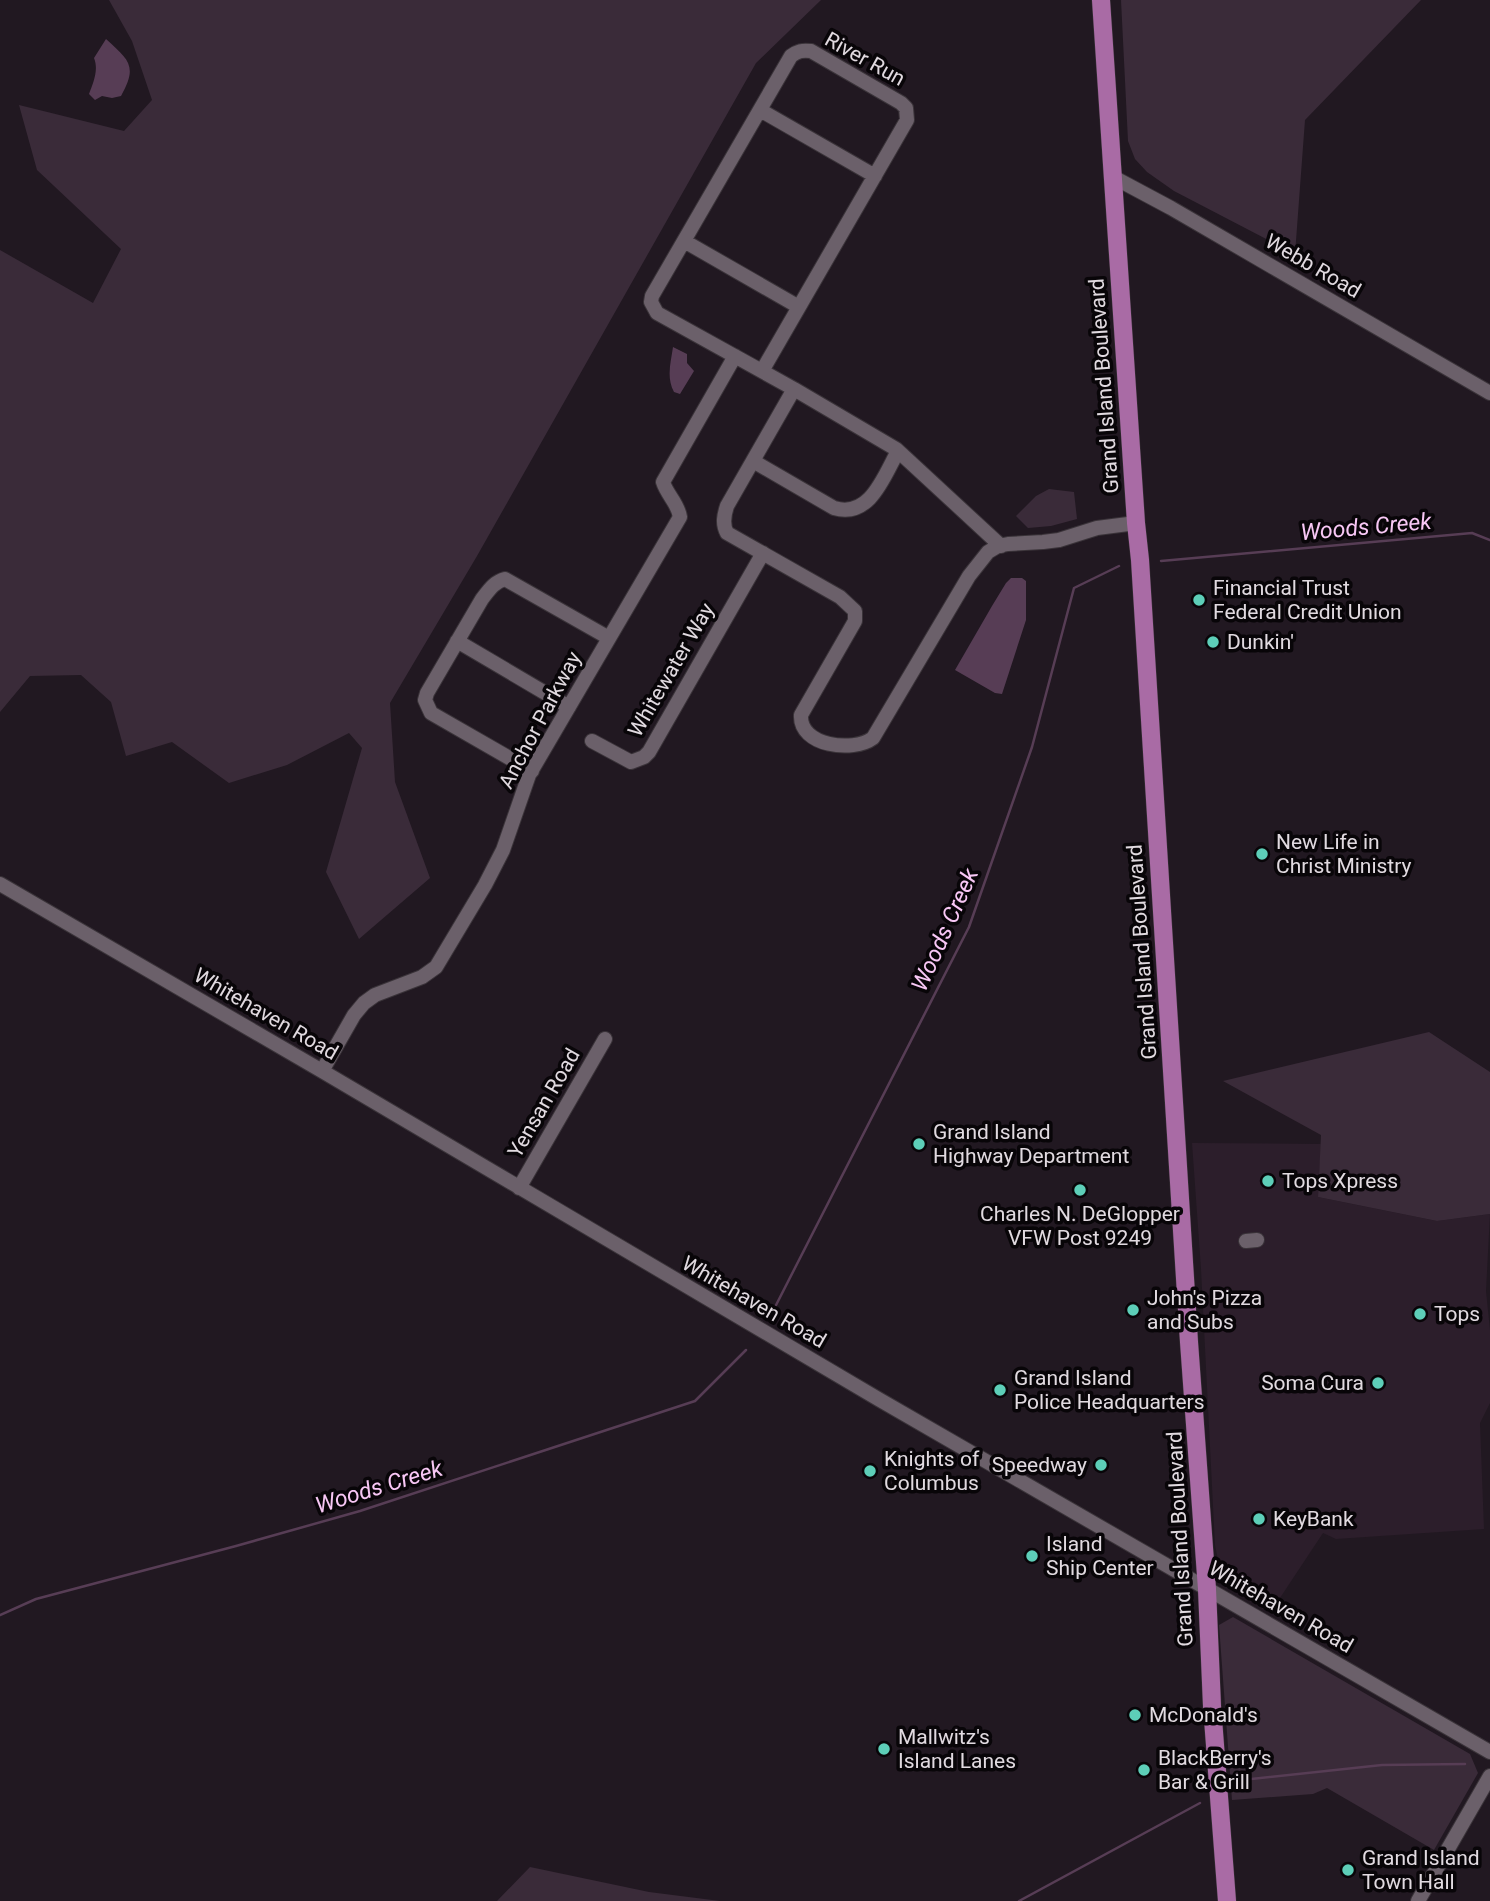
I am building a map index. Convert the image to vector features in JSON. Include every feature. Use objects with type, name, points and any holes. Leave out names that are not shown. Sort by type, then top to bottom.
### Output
[{"type":"main road","name":"Grand Island Boulevard","points":[[1101,0],[1227,1901]]},
{"type":"street","name":"River Run","points":[[762,371],[907,120],[906,108],[901,103],[811,51],[804,50],[791,56],[651,302],[657,313],[794,389],[898,451],[1001,546]]},
{"type":"street","points":[[760,110],[874,176]]},
{"type":"street","name":"Webb Road","points":[[1113,177],[1490,393]]},
{"type":"street","points":[[684,241],[799,307]]},
{"type":"street","name":"Anchor Parkway","points":[[322,1071],[354,1015],[364,1003],[375,995],[422,977],[436,967],[485,885],[503,850],[532,771],[680,517],[679,510],[665,490],[663,482],[735,356]]},
{"type":"street","points":[[794,389],[727,506],[724,525],[727,533],[847,601],[855,611],[855,621],[801,715],[803,728],[822,741],[843,746],[856,745],[873,737],[969,576],[988,552],[1007,544],[1059,540],[1097,528],[1136,523]]},
{"type":"street","points":[[753,461],[834,508],[848,510],[856,509],[870,500],[898,451]]},
{"type":"street","name":"Whitewater Way","points":[[592,741],[631,762],[649,752],[763,553]]},
{"type":"street","points":[[532,771],[431,713],[425,700],[427,693],[457,641],[491,586],[505,579],[609,638]]},
{"type":"street","points":[[457,641],[569,707]]},
{"type":"street","name":"Whitehaven Road","points":[[0,884],[880,1400],[1490,1752]]},
{"type":"street","name":"Yensan Road","points":[[519,1188],[605,1039]]},
{"type":"street","points":[[1418,1901],[1490,1776]]},
{"type":"shaded area","points":[[109,0],[821,0],[756,63],[477,556],[390,703],[395,782],[430,878],[359,939],[326,872],[362,748],[349,733],[287,765],[229,783],[172,742],[126,756],[111,702],[81,675],[30,676],[0,712],[0,250],[93,303],[121,249],[37,170],[19,105],[124,131],[152,100],[132,41]]},
{"type":"shaded area","points":[[1121,0],[1421,0],[1305,120],[1295,254],[1174,191],[1147,172],[1135,159],[1128,141]]},
{"type":"shaded area","points":[[106,39],[125,58],[130,70],[129,77],[121,96],[102,96],[95,100],[89,94],[96,72],[94,58]]},
{"type":"shaded area","points":[[673,347],[687,354],[687,363],[694,371],[680,394],[674,392],[670,381]]},
{"type":"shaded area","points":[[1049,489],[1074,492],[1077,519],[1051,526],[1028,528],[1016,516],[1036,496]]},
{"type":"shaded area","points":[[1011,578],[1022,578],[1026,581],[1026,620],[1002,694],[995,693],[955,670]]},
{"type":"shaded area","points":[[1429,1032],[1490,1072],[1490,1214],[1437,1221],[1318,1197],[1321,1135],[1223,1081]]},
{"type":"shaded area","points":[[1192,1143],[1321,1144],[1318,1197],[1437,1221],[1490,1214],[1486,1291],[1490,1330],[1490,1403],[1480,1423],[1484,1529],[1336,1539],[1323,1533],[1270,1613],[1223,1585],[1215,1545]]},
{"type":"shaded area","points":[[1233,1617],[1470,1754],[1478,1773],[1434,1850],[1327,1788],[1313,1794],[1232,1800],[1219,1625]]},
{"type":"shaded area","points":[[530,1867],[649,1892],[720,1901],[497,1901]]},
{"type":"waterway","name":"Woods Creek","points":[[1161,561],[1472,533],[1490,540]]},
{"type":"waterway","name":"Woods Creek","points":[[773,1311],[969,927],[1032,747],[1074,588],[1119,566]]},
{"type":"waterway","name":"Woods Creek","points":[[0,1615],[36,1599],[360,1511],[695,1401],[746,1350]]},
{"type":"waterway","points":[[1242,1780],[1382,1765],[1465,1764]]},
{"type":"waterway","points":[[1019,1901],[1200,1803]]},
{"type":"place","name":"Financial Trust Federal Credit Union","points":[[1199,600]]},
{"type":"place","name":"Dunkin'","points":[[1213,642]]},
{"type":"place","name":"New Life in Christ Ministry","points":[[1262,854]]},
{"type":"place","name":"Grand Island Highway Department","points":[[919,1144]]},
{"type":"place","name":"Tops Xpress","points":[[1268,1181]]},
{"type":"place","name":"Charles N. DeGlopper VFW Post 9249","points":[[1080,1190]]},
{"type":"place","name":"John's Pizza and Subs","points":[[1133,1310]]},
{"type":"place","name":"Tops","points":[[1420,1314]]},
{"type":"place","name":"Soma Cura","points":[[1378,1383]]},
{"type":"place","name":"Grand Island Police Headquarters","points":[[1000,1390]]},
{"type":"place","name":"Speedway","points":[[1101,1465]]},
{"type":"place","name":"Knights of Columbus","points":[[870,1471]]},
{"type":"place","name":"KeyBank","points":[[1259,1519]]},
{"type":"place","name":"Island Ship Center","points":[[1032,1556]]},
{"type":"place","name":"McDonald's","points":[[1135,1715]]},
{"type":"place","name":"Mallwitz's Island Lanes","points":[[884,1749]]},
{"type":"place","name":"BlackBerry's Bar & Grill","points":[[1144,1770]]},
{"type":"place","name":"Grand Island Town Hall","points":[[1348,1870]]}]
